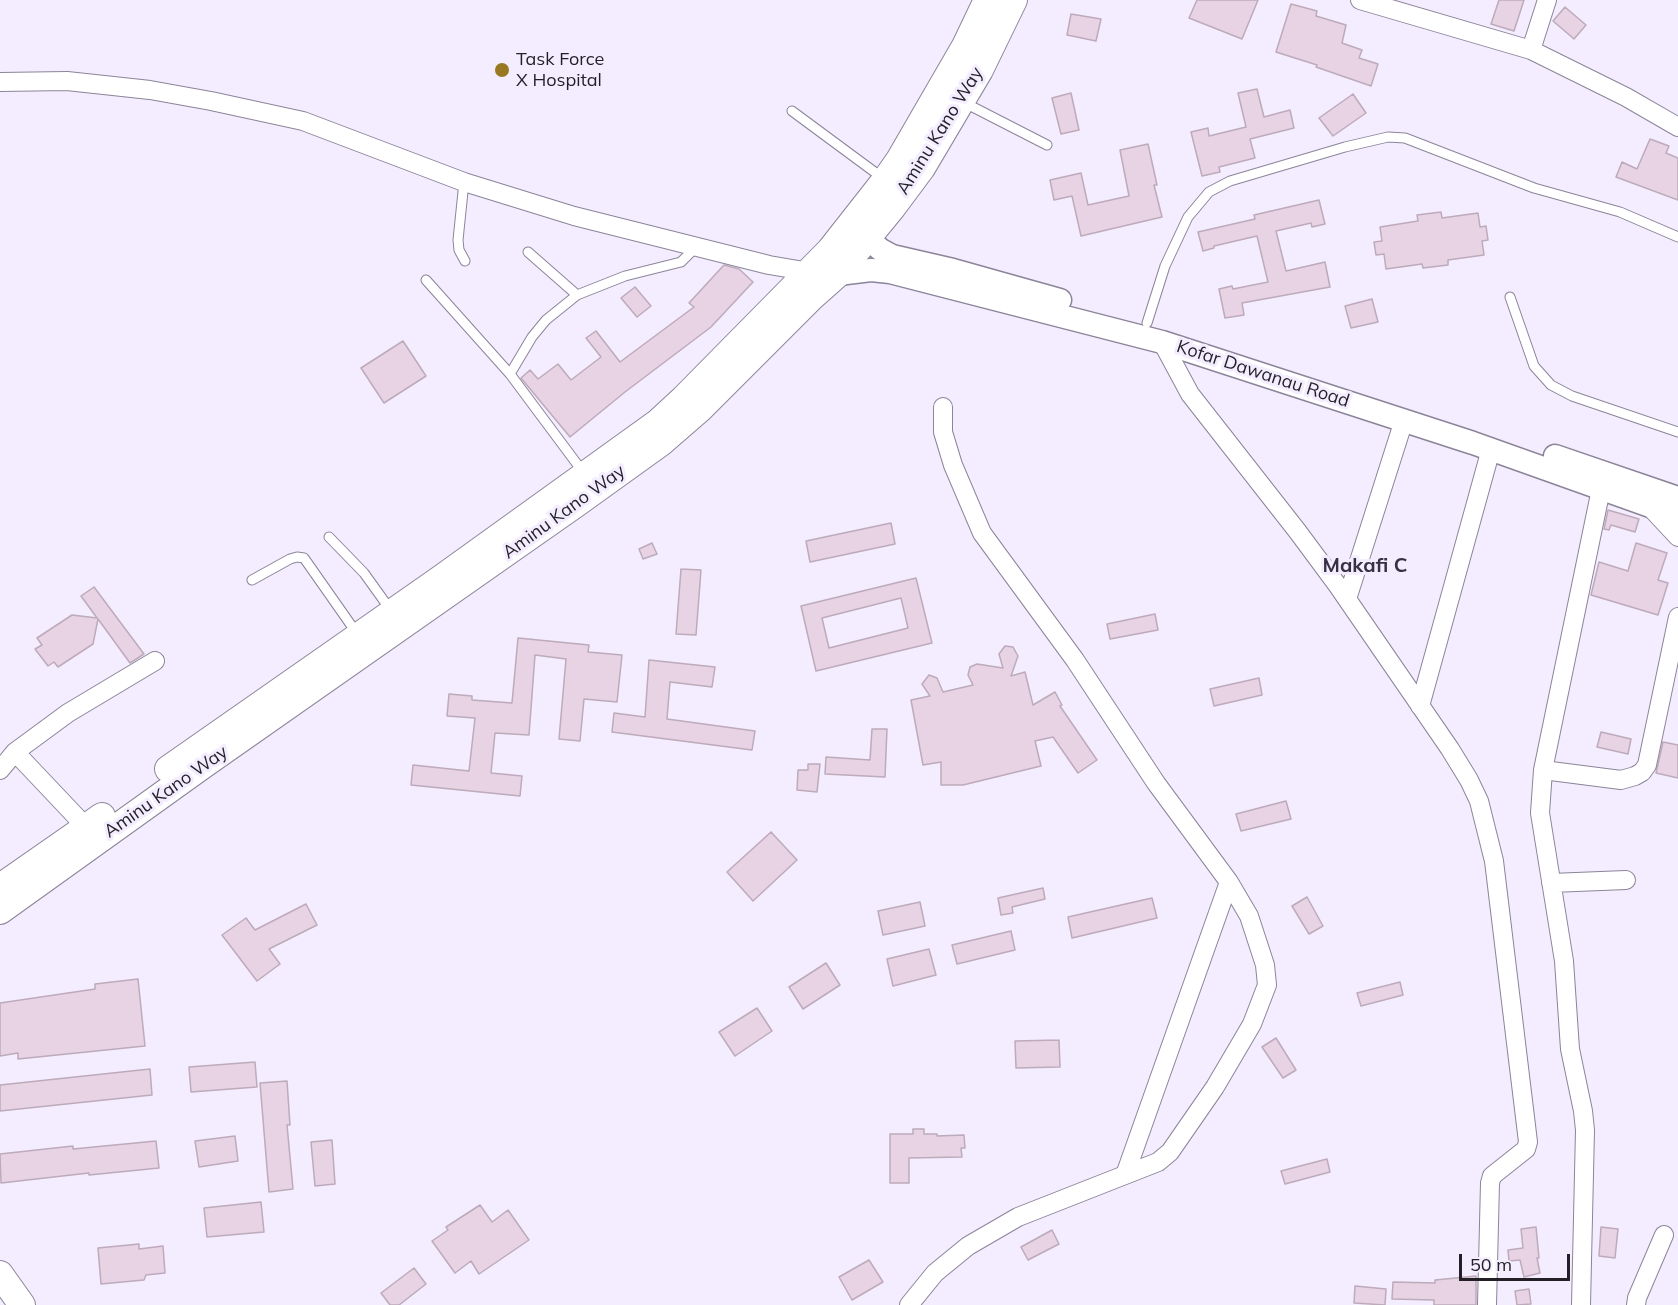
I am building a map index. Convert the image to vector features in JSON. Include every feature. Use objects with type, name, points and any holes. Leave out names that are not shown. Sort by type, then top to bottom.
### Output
[{"type":"main road","name":"Aminu Kano Way","points":[[0,911],[205,764],[445,586],[585,474],[658,422],[810,272],[885,180],[965,46],[987,0]]},
{"type":"main road","name":"Aminu Kano Way","points":[[3,879],[86,827],[392,612],[445,586],[660,443],[725,385],[838,274],[867,238],[922,168],[980,70],[1014,0]]},
{"type":"main road","points":[[0,1274],[22,1305]]},
{"type":"street","points":[[1359,0],[1531,50],[1626,97],[1678,127]]},
{"type":"street","points":[[1531,50],[1547,0]]},
{"type":"street","points":[[0,82],[68,81],[150,90],[303,121],[464,182],[574,216],[696,248],[810,272]]},
{"type":"street","name":"Kofar Dawanau Road","points":[[867,238],[892,256],[953,270],[1184,333],[1678,498]]},
{"type":"street","name":"Kofar Dawanau Road","points":[[838,274],[871,270],[890,272],[1162,342],[1491,449],[1678,516]]},
{"type":"street","points":[[1162,342],[1190,394],[1299,532],[1347,599],[1469,780],[1479,801],[1494,861],[1528,1142],[1526,1149],[1492,1176],[1490,1183],[1487,1305]]},
{"type":"street","points":[[909,1305],[935,1273],[968,1246],[1018,1217],[1158,1162],[1170,1152],[1215,1087],[1247,1033],[1267,985],[1265,964],[1249,916],[1229,882],[1156,783],[1075,660],[982,534],[953,465],[943,432],[943,407]]},
{"type":"street","points":[[1347,599],[1404,420]]},
{"type":"street","points":[[1420,706],[1491,449]]},
{"type":"street","points":[[1581,1305],[1585,1130],[1570,1049],[1564,961],[1540,813],[1543,770],[1601,489]]},
{"type":"street","points":[[1648,506],[1678,537]]},
{"type":"street","points":[[1543,770],[1621,780],[1642,772],[1647,765],[1678,617]]},
{"type":"street","points":[[0,770],[15,752],[68,713],[155,661]]},
{"type":"street","points":[[15,752],[86,827]]},
{"type":"street","points":[[1551,884],[1626,880]]},
{"type":"street","points":[[1125,1175],[1229,882]]},
{"type":"street","points":[[1636,1305],[1664,1235]]},
{"type":"lane","points":[[961,101],[1047,145]]},
{"type":"lane","points":[[792,111],[885,180]]},
{"type":"lane","points":[[1147,323],[1165,266],[1188,217],[1209,192],[1230,181],[1345,147],[1388,137],[1405,138],[1534,188],[1620,212],[1678,237]]},
{"type":"lane","points":[[464,182],[458,240],[459,250],[465,261]]},
{"type":"lane","points":[[510,375],[532,337],[546,320],[577,295],[625,276],[681,262],[696,248]]},
{"type":"lane","points":[[528,252],[577,295]]},
{"type":"lane","points":[[426,280],[510,375],[585,474]]},
{"type":"lane","points":[[1510,297],[1534,366],[1551,385],[1572,396],[1678,432]]},
{"type":"lane","points":[[329,537],[364,573],[392,612]]},
{"type":"lane","points":[[252,580],[290,559],[304,558],[358,635]]},
{"type":"building","points":[[1197,0],[1258,0],[1242,39],[1189,18]]},
{"type":"building","points":[[1499,0],[1524,0],[1514,31],[1491,24]]},
{"type":"building","points":[[1291,4],[1317,11],[1316,16],[1346,25],[1342,43],[1362,50],[1359,58],[1378,64],[1371,86],[1276,52]]},
{"type":"building","points":[[1565,7],[1586,25],[1574,39],[1553,21]]},
{"type":"building","points":[[1071,14],[1101,19],[1096,41],[1067,35]]},
{"type":"building","points":[[1257,89],[1264,117],[1290,110],[1294,128],[1250,139],[1255,158],[1219,167],[1220,172],[1202,176],[1191,132],[1208,128],[1209,136],[1246,127],[1238,93]]},
{"type":"building","points":[[1071,93],[1079,130],[1061,134],[1052,98]]},
{"type":"building","points":[[1353,94],[1366,113],[1333,136],[1319,118]]},
{"type":"building","points":[[1650,139],[1669,146],[1666,153],[1678,158],[1678,200],[1616,177],[1622,162],[1637,169]]},
{"type":"building","points":[[1148,144],[1157,185],[1154,185],[1162,217],[1081,236],[1072,196],[1054,200],[1050,180],[1081,173],[1088,205],[1129,196],[1120,150]]},
{"type":"building","points":[[1319,200],[1325,224],[1312,227],[1311,223],[1276,231],[1286,271],[1325,262],[1330,287],[1242,303],[1244,315],[1225,318],[1219,289],[1232,286],[1233,289],[1268,282],[1257,236],[1214,246],[1214,248],[1203,251],[1198,232],[1255,219],[1254,215]]},
{"type":"building","points":[[1441,212],[1442,218],[1478,213],[1480,227],[1486,226],[1488,240],[1482,241],[1484,255],[1448,260],[1448,265],[1423,268],[1422,264],[1386,269],[1384,254],[1376,255],[1374,242],[1382,241],[1380,227],[1418,221],[1417,215]]},
{"type":"building","points":[[724,265],[739,269],[753,282],[711,327],[570,437],[521,378],[530,370],[538,379],[558,364],[571,380],[601,357],[586,338],[596,331],[620,362],[694,307],[689,303]]},
{"type":"building","points":[[635,287],[651,306],[637,317],[621,298]]},
{"type":"building","points":[[1372,299],[1378,322],[1351,328],[1345,306]]},
{"type":"building","points":[[403,341],[426,376],[384,403],[361,368]]},
{"type":"building","points":[[1608,510],[1639,519],[1635,532],[1611,525],[1609,530],[1604,529]]},
{"type":"building","points":[[891,523],[895,544],[810,562],[806,541]]},
{"type":"building","points":[[652,543],[657,554],[643,559],[639,549]]},
{"type":"building","points":[[1636,543],[1667,553],[1658,580],[1668,583],[1658,615],[1591,595],[1599,562],[1628,571]]},
{"type":"building","points":[[681,569],[701,570],[696,635],[676,634]]},
{"type":"building","points":[[916,578],[932,643],[816,671],[801,606]],"holes":[[[901,598],[908,628],[829,648],[822,618]]]},
{"type":"building","points":[[94,587],[144,654],[130,663],[98,619],[93,644],[58,667],[54,662],[48,666],[35,649],[42,645],[37,638],[72,615],[97,618],[81,596]]},
{"type":"building","points":[[1155,614],[1158,630],[1110,639],[1107,624]]},
{"type":"building","points":[[518,638],[589,645],[588,652],[622,655],[617,702],[584,699],[580,741],[559,739],[566,659],[535,655],[529,735],[495,733],[491,773],[522,776],[520,796],[411,785],[413,765],[469,771],[475,718],[447,716],[449,694],[472,696],[472,700],[512,703]]},
{"type":"building","points":[[1005,646],[1013,647],[1018,656],[1011,676],[1025,672],[1033,705],[1055,692],[1062,705],[1060,706],[1097,760],[1078,773],[1053,737],[1035,741],[1041,766],[963,785],[941,785],[941,762],[923,765],[911,700],[930,696],[922,684],[929,675],[937,678],[943,692],[973,685],[968,675],[970,667],[977,664],[1003,668],[999,654]]},
{"type":"building","points":[[649,660],[715,667],[712,687],[670,682],[667,719],[755,731],[752,750],[612,732],[614,713],[645,717]]},
{"type":"building","points":[[1259,678],[1262,695],[1214,706],[1210,689]]},
{"type":"building","points":[[872,729],[887,729],[885,777],[825,774],[826,757],[870,760]]},
{"type":"building","points":[[1601,732],[1631,739],[1628,754],[1597,747]]},
{"type":"building","points":[[1663,742],[1678,745],[1678,778],[1656,773]]},
{"type":"building","points":[[808,764],[820,764],[817,792],[797,790],[798,770],[808,770]]},
{"type":"building","points":[[1286,801],[1291,819],[1241,831],[1236,814]]},
{"type":"building","points":[[771,832],[797,860],[753,901],[727,872]]},
{"type":"building","points":[[1043,888],[1045,899],[1012,907],[1013,913],[1001,915],[998,898]]},
{"type":"building","points":[[1307,897],[1323,926],[1309,934],[1292,906]]},
{"type":"building","points":[[1152,898],[1157,918],[1072,938],[1068,917]]},
{"type":"building","points":[[920,902],[925,926],[883,935],[878,911]]},
{"type":"building","points":[[306,904],[317,925],[269,949],[280,964],[257,981],[222,935],[246,918],[255,930]]},
{"type":"building","points":[[1011,931],[1015,950],[957,964],[952,945]]},
{"type":"building","points":[[929,949],[936,975],[893,986],[887,959]]},
{"type":"building","points":[[826,963],[840,985],[803,1009],[789,987]]},
{"type":"building","points":[[138,979],[145,1046],[18,1059],[18,1053],[0,1056],[0,1003],[95,989],[95,984]]},
{"type":"building","points":[[1400,982],[1403,995],[1361,1006],[1357,993]]},
{"type":"building","points":[[757,1008],[772,1031],[735,1056],[719,1032]]},
{"type":"building","points":[[1276,1038],[1296,1070],[1283,1078],[1262,1047]]},
{"type":"building","points":[[1059,1040],[1060,1067],[1016,1068],[1015,1041]]},
{"type":"building","points":[[255,1062],[257,1087],[191,1092],[189,1067]]},
{"type":"building","points":[[150,1069],[152,1095],[0,1111],[0,1085]]},
{"type":"building","points":[[287,1081],[290,1125],[287,1125],[293,1189],[269,1192],[260,1083]]},
{"type":"building","points":[[913,1129],[924,1129],[924,1134],[937,1134],[937,1136],[964,1135],[965,1148],[961,1148],[962,1157],[909,1158],[909,1183],[890,1183],[890,1134],[913,1134]]},
{"type":"building","points":[[235,1136],[238,1161],[199,1167],[195,1141]]},
{"type":"building","points":[[332,1140],[335,1184],[315,1186],[311,1142]]},
{"type":"building","points":[[156,1141],[159,1168],[1,1183],[0,1154],[73,1146],[73,1149]]},
{"type":"building","points":[[1327,1159],[1330,1172],[1285,1184],[1281,1171]]},
{"type":"building","points":[[261,1202],[264,1232],[207,1237],[204,1208]]},
{"type":"building","points":[[480,1205],[492,1222],[508,1210],[529,1240],[479,1274],[471,1261],[455,1273],[432,1241],[448,1230],[446,1227]]},
{"type":"building","points":[[1536,1227],[1540,1273],[1524,1277],[1520,1260],[1509,1261],[1508,1250],[1523,1248],[1521,1229]]},
{"type":"building","points":[[1601,1227],[1618,1229],[1615,1258],[1599,1256]]},
{"type":"building","points":[[1052,1230],[1059,1244],[1028,1260],[1021,1247]]},
{"type":"building","points":[[139,1244],[139,1249],[163,1246],[165,1273],[146,1275],[144,1280],[101,1284],[98,1248]]},
{"type":"building","points":[[869,1260],[883,1282],[852,1300],[839,1277]]},
{"type":"building","points":[[414,1268],[426,1284],[399,1305],[390,1305],[381,1293]]},
{"type":"building","points":[[1476,1276],[1476,1305],[1434,1305],[1434,1300],[1392,1299],[1393,1282],[1435,1283],[1435,1280]]},
{"type":"building","points":[[1355,1286],[1386,1289],[1385,1305],[1354,1303]]},
{"type":"building","points":[[1529,1289],[1531,1304],[1517,1305],[1515,1291]]},
{"type":"place","name":"Task Force X Hospital","points":[[502,70]]},
{"type":"district","name":"Makafi C","points":[[1365,566]]}]
